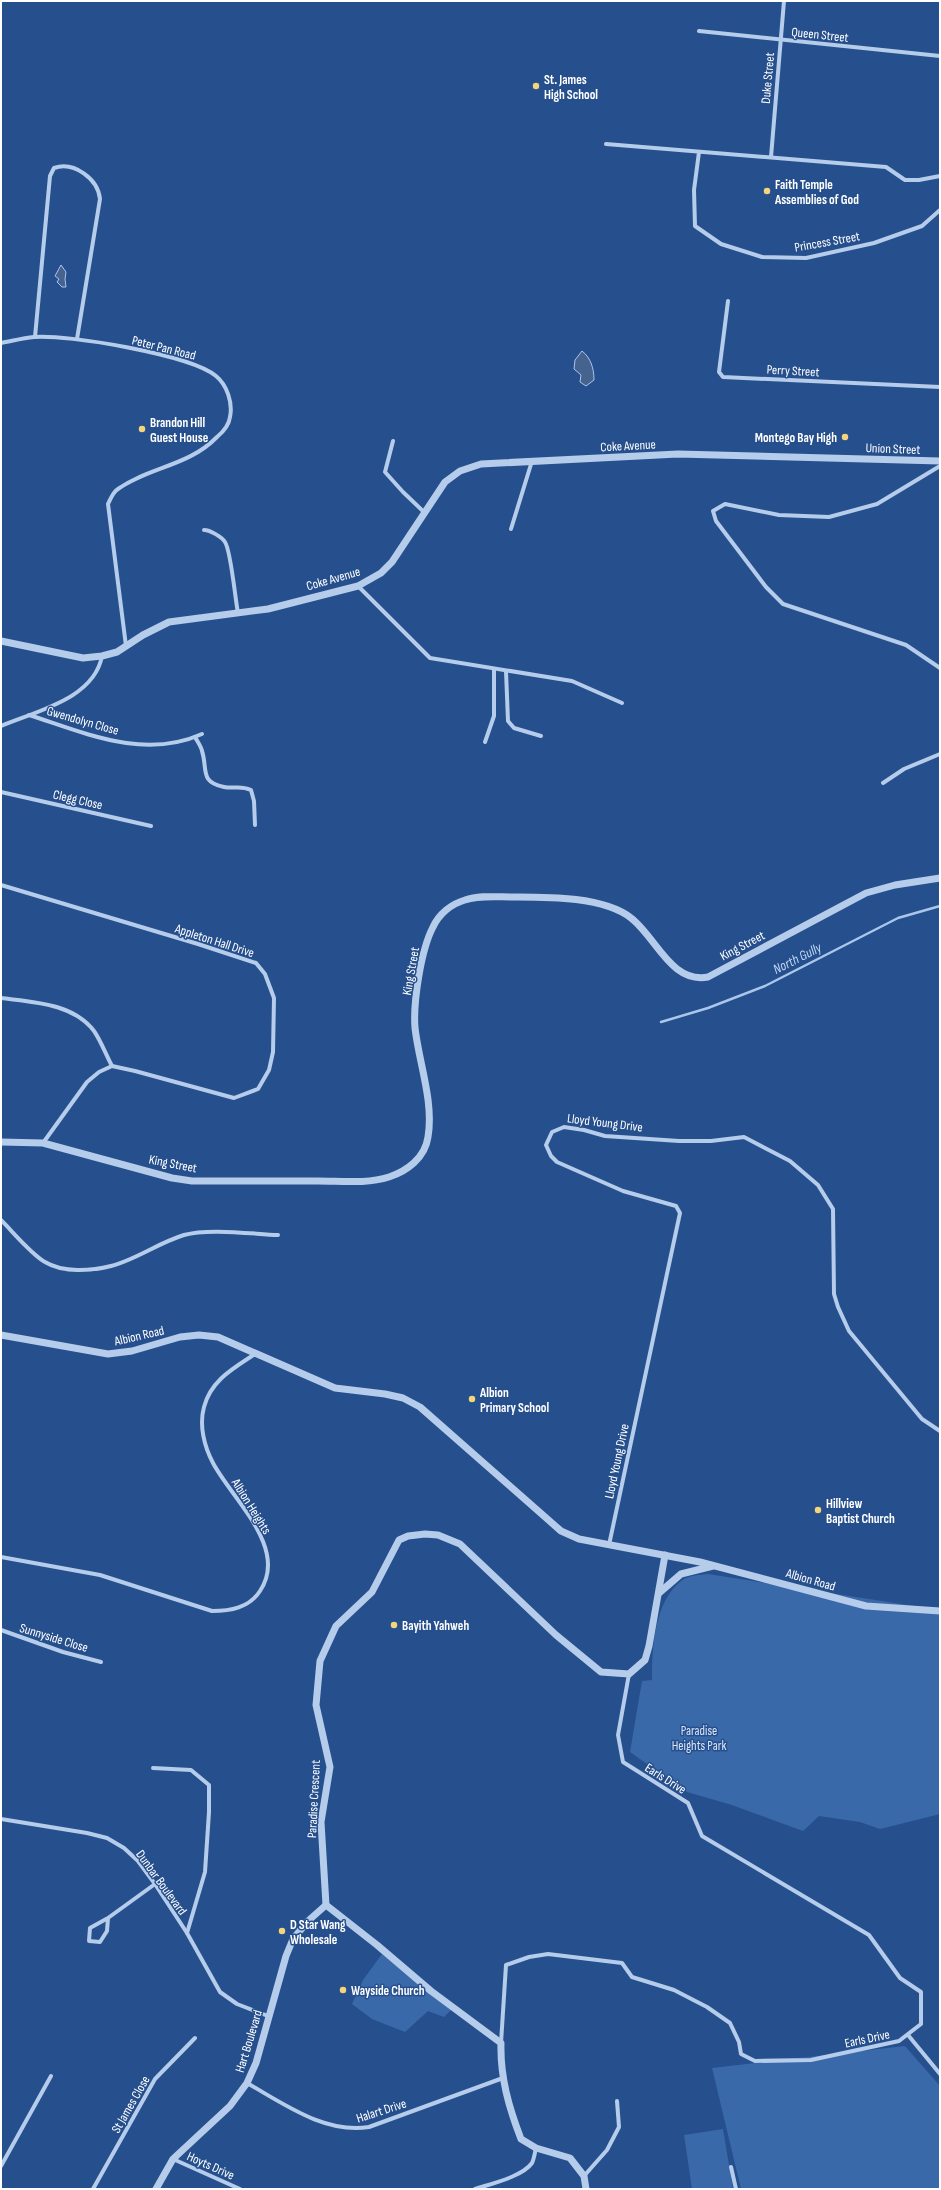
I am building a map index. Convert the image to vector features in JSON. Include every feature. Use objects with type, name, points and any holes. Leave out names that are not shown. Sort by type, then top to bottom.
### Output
[{"type":"street","name":"Duke Street","points":[[771,157],[784,1]]},
{"type":"street","name":"Queen Street","points":[[699,31],[940,56]]},
{"type":"street","points":[[606,144],[886,167],[905,180],[919,180],[940,176]]},
{"type":"street","name":"Princess Street","points":[[699,152],[694,190],[694,226],[721,244],[762,257],[806,258],[874,243],[922,226],[940,210]]},
{"type":"street","points":[[35,337],[50,176],[54,168],[62,167],[82,172],[91,178],[97,188],[100,199],[77,339]]},
{"type":"street","name":"Perry Street","points":[[728,301],[719,372],[723,377],[940,388]]},
{"type":"street","name":"Peter Pan Road","points":[[1,343],[35,337],[77,339],[172,356],[195,364],[216,376],[225,388],[230,401],[230,419],[225,430],[213,442],[189,458],[117,489],[110,500],[108,512],[126,646]]},
{"type":"street","points":[[393,441],[385,472],[403,492],[426,513]]},
{"type":"street","name":"Coke Avenue","points":[[1,641],[83,658],[102,656],[116,652],[169,622],[268,609],[358,586],[381,573],[392,562],[426,513],[445,482],[460,472],[481,464],[678,454]]},
{"type":"street","name":"Union Street","points":[[678,454],[940,461]]},
{"type":"street","points":[[511,529],[532,461]]},
{"type":"street","points":[[940,466],[877,504],[829,517],[778,515],[725,504],[713,511],[716,521],[766,587],[783,604],[906,645],[940,668]]},
{"type":"street","points":[[204,530],[208,530],[225,541],[229,551],[238,613]]},
{"type":"street","points":[[358,586],[430,658],[572,681],[622,703]]},
{"type":"street","points":[[1,726],[30,715],[73,695],[95,676],[100,667],[102,656]]},
{"type":"street","points":[[485,742],[494,716],[494,669]]},
{"type":"street","points":[[506,671],[508,721],[514,728],[541,736]]},
{"type":"street","name":"Gwendolyn Close","points":[[30,715],[113,741],[149,746],[195,737],[202,734]]},
{"type":"street","points":[[195,737],[202,751],[205,776],[212,784],[226,788],[241,786],[252,790],[254,801],[254,825]]},
{"type":"street","points":[[883,783],[904,768],[940,754]]},
{"type":"street","name":"Clegg Close","points":[[1,792],[151,826]]},
{"type":"street","name":"King Street","points":[[1,1142],[43,1143],[165,1176],[192,1181],[359,1182],[388,1178],[408,1168],[420,1156],[428,1138],[428,1108],[415,1026],[416,991],[433,927],[442,914],[453,905],[466,899],[482,897],[553,897],[597,904],[615,910],[631,918],[680,972],[690,977],[699,978],[708,976],[866,893],[895,885],[940,878]]},
{"type":"street","name":"Appleton Hall Drive","points":[[1,884],[198,944],[256,964],[265,974],[274,998],[273,1052],[269,1070],[258,1089],[234,1098],[134,1070],[112,1066]]},
{"type":"street","points":[[1,998],[59,1006],[78,1017],[94,1030],[112,1066],[99,1072],[87,1082],[43,1143]]},
{"type":"street","name":"Lloyd Young Drive","points":[[609,1545],[680,1214],[676,1206],[623,1191],[557,1162],[551,1156],[546,1145],[552,1132],[564,1127],[584,1130],[605,1136],[636,1140],[711,1141],[744,1137],[790,1161],[818,1185],[833,1209],[834,1294],[849,1331],[922,1419],[940,1431]]},
{"type":"street","points":[[1,1220],[45,1262],[62,1269],[80,1270],[111,1266],[166,1241],[186,1235],[216,1233],[278,1235]]},
{"type":"street","name":"Albion Road","points":[[1,1335],[108,1354],[132,1351],[180,1337],[199,1334],[218,1337],[335,1388],[385,1394],[403,1398],[420,1407],[561,1531],[579,1539],[678,1557],[866,1606],[940,1612]]},
{"type":"street","name":"Albion Heights","points":[[1,1557],[100,1575],[212,1611],[226,1611],[248,1603],[264,1586],[268,1574],[269,1559],[263,1540],[213,1462],[205,1444],[202,1426],[204,1407],[211,1389],[224,1374],[256,1353]]},
{"type":"street","name":"Paradise Crescent","points":[[326,1905],[321,1822],[330,1767],[316,1705],[320,1661],[336,1626],[372,1592],[399,1540],[408,1536],[425,1534],[438,1535],[460,1544],[556,1635],[601,1672],[629,1674]]},
{"type":"street","points":[[629,1674],[645,1660],[649,1646],[665,1555]]},
{"type":"street","points":[[659,1593],[681,1574],[714,1566]]},
{"type":"street","name":"Sunnyside Close","points":[[1,1630],[62,1652],[101,1662]]},
{"type":"street","name":"Earls Drive","points":[[501,2043],[506,1965],[529,1957],[548,1954],[622,1963],[632,1977],[674,1990],[707,2007],[730,2023],[739,2042],[741,2054],[755,2061],[811,2060],[899,2041],[921,2024],[921,1992],[900,1978],[869,1935],[702,1836],[688,1803],[623,1762],[618,1735],[629,1674]]},
{"type":"street","points":[[153,1768],[191,1770],[209,1785],[209,1812],[205,1872],[187,1933]]},
{"type":"street","name":"Dunbar Boulevard","points":[[1,1818],[107,1838],[124,1848],[138,1861],[155,1884],[187,1933],[220,1992],[237,2004],[268,2016]]},
{"type":"street","points":[[108,1918],[107,1931],[100,1942],[89,1941],[90,1928],[108,1918],[155,1884]]},
{"type":"street","points":[[326,1905],[377,1945],[431,1991],[501,2043],[500,2066],[511,2112],[520,2139],[536,2148],[570,2158],[584,2176],[586,2189]]},
{"type":"street","name":"Hart Boulevard","points":[[156,2189],[173,2159],[230,2106],[247,2083],[256,2063],[268,2016],[286,1956],[293,1939],[308,1921],[326,1905]]},
{"type":"street","points":[[908,2035],[940,2074]]},
{"type":"street","name":"St James Close","points":[[93,2189],[155,2078],[195,2038]]},
{"type":"street","points":[[1,2166],[51,2076]]},
{"type":"street","name":"Halart Drive","points":[[247,2083],[287,2106],[307,2115],[335,2127],[353,2129],[369,2127],[503,2078]]},
{"type":"street","points":[[584,2176],[607,2150],[619,2127],[617,2101]]},
{"type":"street","points":[[475,2189],[501,2180],[525,2169],[533,2162],[536,2148]]},
{"type":"street","name":"Hoyts Drive","points":[[173,2159],[240,2189]]},
{"type":"street","points":[[731,2167],[736,2189]]},
{"type":"green space","name":"Paradise Heights Park","points":[[708,1574],[940,1610],[940,1814],[880,1829],[860,1822],[819,1816],[803,1831],[732,1805],[687,1792],[630,1752],[642,1681],[652,1680],[654,1639],[661,1611],[666,1599],[674,1588],[684,1579],[692,1576]]},
{"type":"green space","points":[[382,1954],[451,2010],[444,2017],[428,2011],[405,2032],[372,2019],[352,2004],[363,1980]]},
{"type":"green space","points":[[905,2046],[940,2086],[940,2189],[741,2189],[712,2068]]},
{"type":"green space","points":[[723,2129],[733,2189],[692,2189],[684,2135]]},
{"type":"shaded area","points":[[61,265],[66,272],[66,287],[62,287],[57,282],[59,279],[55,276]]},
{"type":"shaded area","points":[[582,351],[590,360],[594,380],[586,386],[580,382],[581,375],[574,369],[575,360]]},
{"type":"waterway","name":"North Gully","points":[[661,1022],[708,1008],[765,986],[898,918],[940,906]]},
{"type":"place","name":"St. James High School","points":[[536,86]]},
{"type":"place","name":"Faith Temple Assemblies of God","points":[[767,191]]},
{"type":"place","name":"Brandon Hill Guest House","points":[[142,429]]},
{"type":"place","name":"Montego Bay High","points":[[845,437]]},
{"type":"place","name":"Albion Primary School","points":[[472,1399]]},
{"type":"place","name":"Hillview Baptist Church","points":[[818,1510]]},
{"type":"place","name":"Bayith Yahweh","points":[[394,1625]]},
{"type":"place","name":"D Star Wang Wholesale","points":[[282,1931]]},
{"type":"place","name":"Wayside Church","points":[[343,1990]]}]
